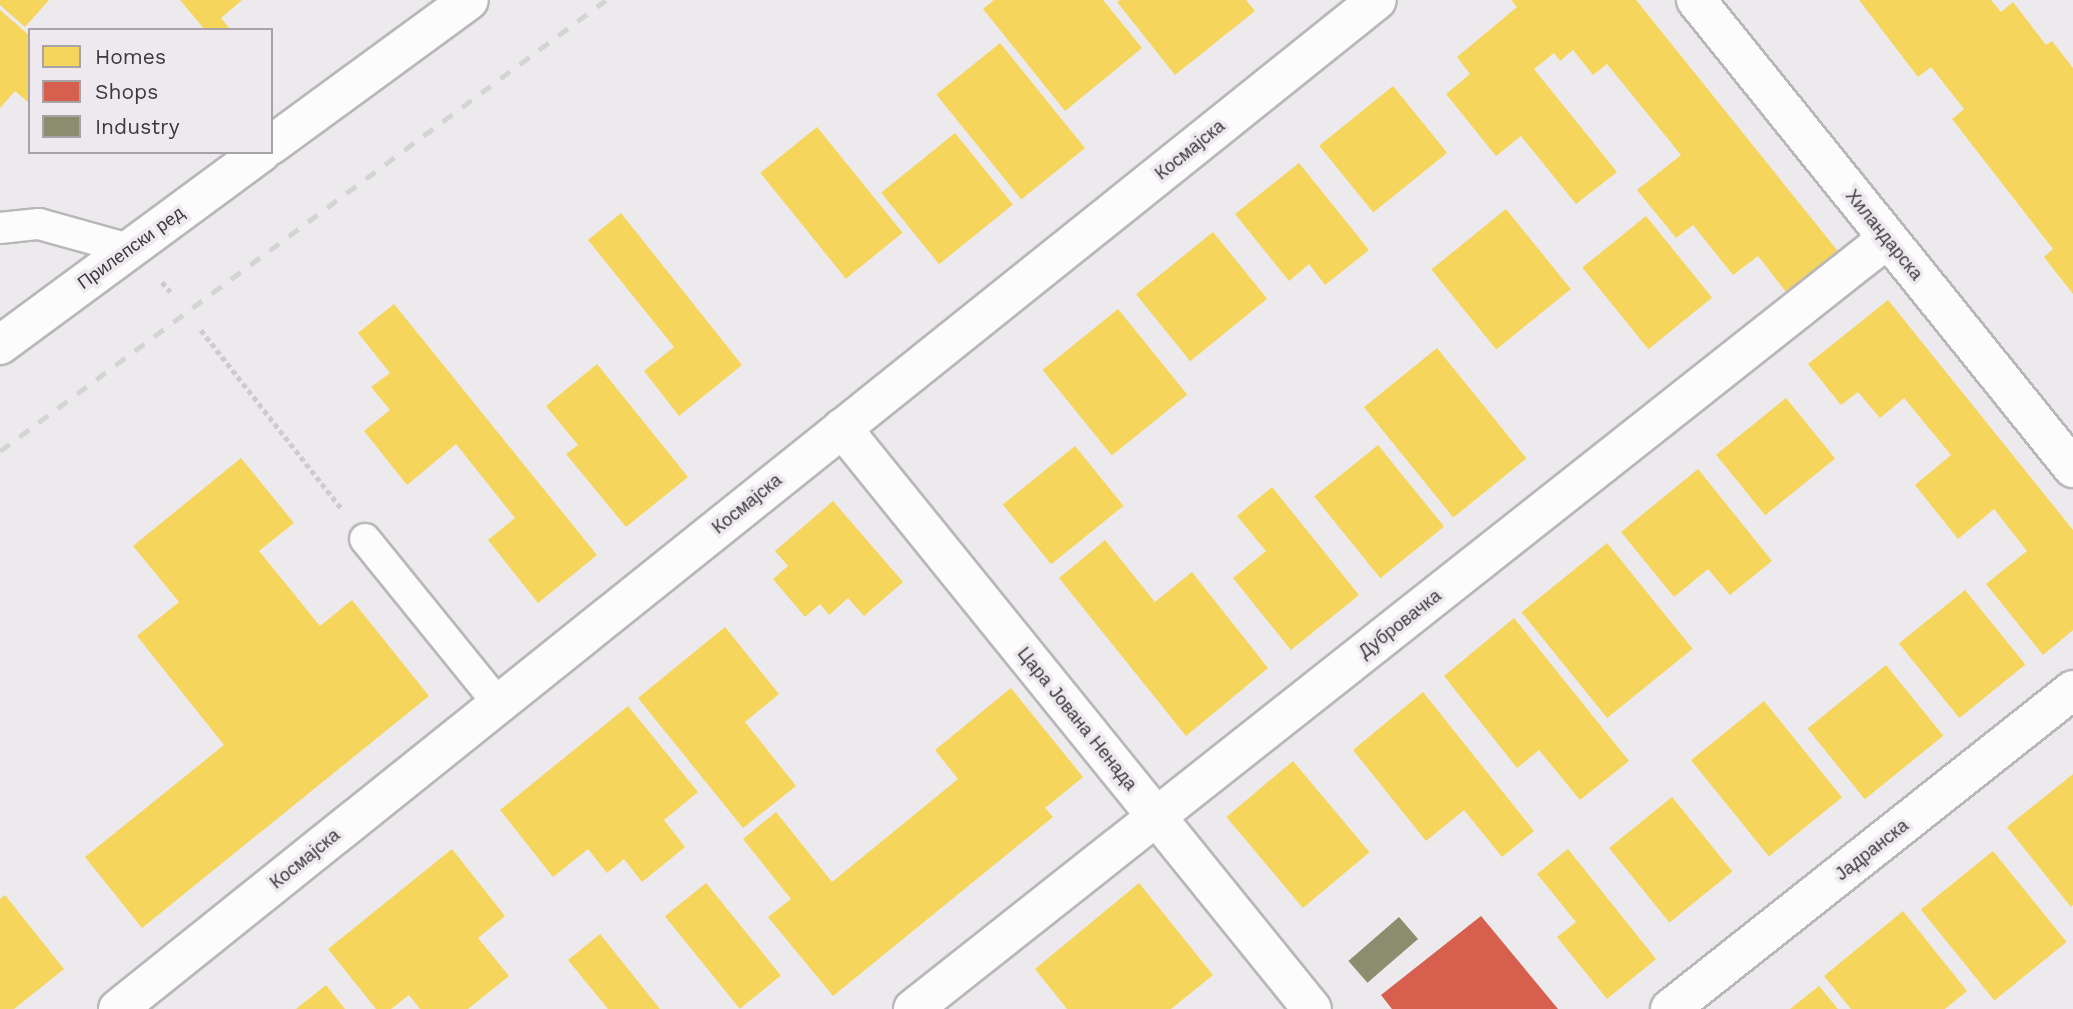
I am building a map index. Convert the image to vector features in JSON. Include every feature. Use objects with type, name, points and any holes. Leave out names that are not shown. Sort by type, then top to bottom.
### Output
[{"type":"street","points":[[273,144],[469,0]]},
{"type":"street","name":"Космајска","points":[[118,1009],[1377,0]]},
{"type":"street","name":"Хиландарска","points":[[1696,0],[2073,468]]},
{"type":"street","name":"Прилепски ред","points":[[0,345],[259,154]]},
{"type":"street","name":"Дубровачка","points":[[913,1009],[1887,239]]},
{"type":"street","name":"Цара Јована Ненада","points":[[842,428],[1312,1009]]},
{"type":"street","name":"Јадранска","points":[[1670,1009],[2073,690]]},
{"type":"lane","points":[[0,228],[39,224],[129,249]]},
{"type":"lane","points":[[365,539],[498,704]]},
{"type":"path","points":[[201,330],[365,539]]},
{"type":"building: Homes","points":[[0,0],[49,0],[25,27],[0,5]]},
{"type":"building: Homes","points":[[180,0],[242,0],[221,18],[229,28],[203,28]]},
{"type":"building: Homes","points":[[994,0],[1103,0],[1142,48],[1065,111],[983,9]]},
{"type":"building: Homes","points":[[1246,0],[1255,11],[1175,75],[1117,2]]},
{"type":"building: Homes","points":[[1511,0],[1636,0],[1841,255],[1790,297],[1758,256],[1733,275],[1693,225],[1676,238],[1637,190],[1681,155],[1607,64],[1593,75],[1573,50],[1560,61],[1554,53],[1534,69],[1617,172],[1576,204],[1521,136],[1496,156],[1446,94],[1470,74],[1457,57],[1517,7]]},
{"type":"building: Homes","points":[[1859,0],[1991,0],[2001,12],[2013,2],[2046,45],[2052,41],[2073,68],[2073,294],[2044,257],[2053,249],[1952,119],[1964,109],[1931,67],[1918,77]]},
{"type":"building: Homes","points":[[0,10],[28,34],[28,102],[15,91],[0,108]]},
{"type":"building: Homes","points":[[1000,43],[1085,148],[1021,200],[936,95]]},
{"type":"building: Homes","points":[[1393,86],[1447,153],[1373,213],[1319,146]]},
{"type":"building: Homes","points":[[817,127],[903,233],[846,279],[760,173]]},
{"type":"building: Homes","points":[[955,133],[1013,204],[939,264],[881,193]]},
{"type":"building: Homes","points":[[1299,163],[1369,250],[1325,285],[1309,264],[1289,281],[1235,214]]},
{"type":"building: Homes","points":[[1506,209],[1571,289],[1496,349],[1431,269]]},
{"type":"building: Homes","points":[[621,213],[742,365],[679,416],[644,371],[674,347],[588,240]]},
{"type":"building: Homes","points":[[1646,216],[1712,298],[1648,349],[1582,268]]},
{"type":"building: Homes","points":[[1213,232],[1267,299],[1190,361],[1136,294]]},
{"type":"building: Homes","points":[[1888,300],[2073,530],[2073,630],[2043,655],[1986,584],[2027,551],[1994,509],[1958,539],[1915,485],[1951,455],[1904,398],[1880,418],[1858,392],[1841,405],[1808,364]]},
{"type":"building: Homes","points":[[394,304],[597,555],[538,603],[488,540],[515,518],[456,444],[407,485],[364,431],[390,410],[371,387],[390,373],[358,333]]},
{"type":"building: Homes","points":[[1118,309],[1187,394],[1112,456],[1043,370]]},
{"type":"building: Homes","points":[[1437,348],[1526,458],[1453,518],[1364,407]]},
{"type":"building: Homes","points":[[597,364],[688,477],[626,527],[566,454],[578,445],[546,406]]},
{"type":"building: Homes","points":[[1786,398],[1835,459],[1765,515],[1716,455]]},
{"type":"building: Homes","points":[[1378,445],[1444,527],[1380,578],[1314,497]]},
{"type":"building: Homes","points":[[1075,446],[1123,506],[1051,564],[1003,505]]},
{"type":"building: Homes","points":[[241,458],[294,523],[259,551],[320,626],[352,600],[429,696],[142,928],[85,857],[224,745],[137,636],[179,602],[133,546]]},
{"type":"building: Homes","points":[[1698,469],[1772,561],[1730,595],[1708,569],[1674,597],[1621,532]]},
{"type":"building: Homes","points":[[1272,487],[1359,595],[1291,650],[1233,578],[1266,551],[1237,516]]},
{"type":"building: Homes","points":[[833,501],[903,582],[864,616],[848,598],[829,615],[820,604],[805,617],[773,579],[788,566],[775,551]]},
{"type":"building: Homes","points":[[1105,540],[1155,602],[1192,572],[1268,668],[1186,736],[1059,578]]},
{"type":"building: Homes","points":[[1607,543],[1693,649],[1607,718],[1522,612]]},
{"type":"building: Homes","points":[[1965,590],[2025,665],[1959,718],[1899,643]]},
{"type":"building: Homes","points":[[1514,618],[1629,761],[1580,800],[1539,750],[1517,768],[1444,676]]},
{"type":"building: Homes","points":[[725,627],[779,694],[745,722],[796,786],[743,828],[638,698]]},
{"type":"building: Homes","points":[[1886,665],[1943,736],[1865,799],[1808,729]]},
{"type":"building: Homes","points":[[1011,688],[1083,777],[1045,808],[1053,817],[833,996],[768,917],[791,899],[743,839],[776,812],[832,882],[958,779],[935,750]]},
{"type":"building: Homes","points":[[1423,692],[1534,831],[1502,857],[1464,810],[1426,841],[1353,750]]},
{"type":"building: Homes","points":[[1764,701],[1842,797],[1769,857],[1691,760]]},
{"type":"building: Homes","points":[[628,706],[698,792],[664,820],[685,847],[642,882],[624,859],[607,873],[588,849],[553,877],[500,810]]},
{"type":"building: Homes","points":[[1293,761],[1369,852],[1303,908],[1226,817]]},
{"type":"building: Homes","points":[[2073,774],[2073,905],[2071,907],[2007,827]]},
{"type":"building: Homes","points":[[1672,797],[1732,872],[1669,923],[1609,848]]},
{"type":"building: Homes","points":[[452,849],[505,916],[478,938],[509,976],[468,1009],[420,1009],[409,995],[391,1009],[376,1009],[328,949]]},
{"type":"building: Homes","points":[[1568,849],[1656,959],[1607,999],[1557,937],[1576,922],[1537,874]]},
{"type":"building: Homes","points":[[1993,851],[2067,942],[1994,1000],[1921,910]]},
{"type":"building: Homes","points":[[706,883],[781,975],[740,1009],[665,916]]},
{"type":"building: Homes","points":[[1139,883],[1213,975],[1171,1009],[1067,1009],[1035,969]]},
{"type":"building: Homes","points":[[5,895],[64,969],[14,1009],[0,1009],[0,899]]},
{"type":"building: Homes","points":[[1903,911],[1967,991],[1945,1009],[1851,1009],[1824,976]]},
{"type":"building: Homes","points":[[600,934],[660,1009],[608,1009],[568,960]]},
{"type":"building: Homes","points":[[326,985],[345,1009],[296,1009]]},
{"type":"building: Homes","points":[[1819,986],[1838,1009],[1790,1009]]},
{"type":"building: Shops","points":[[1481,916],[1558,1009],[1392,1009],[1381,995]]},
{"type":"building: Industry","points":[[1399,917],[1418,939],[1367,983],[1348,961]]},
{"type":"railway","points":[[0,451],[606,0]]}]
